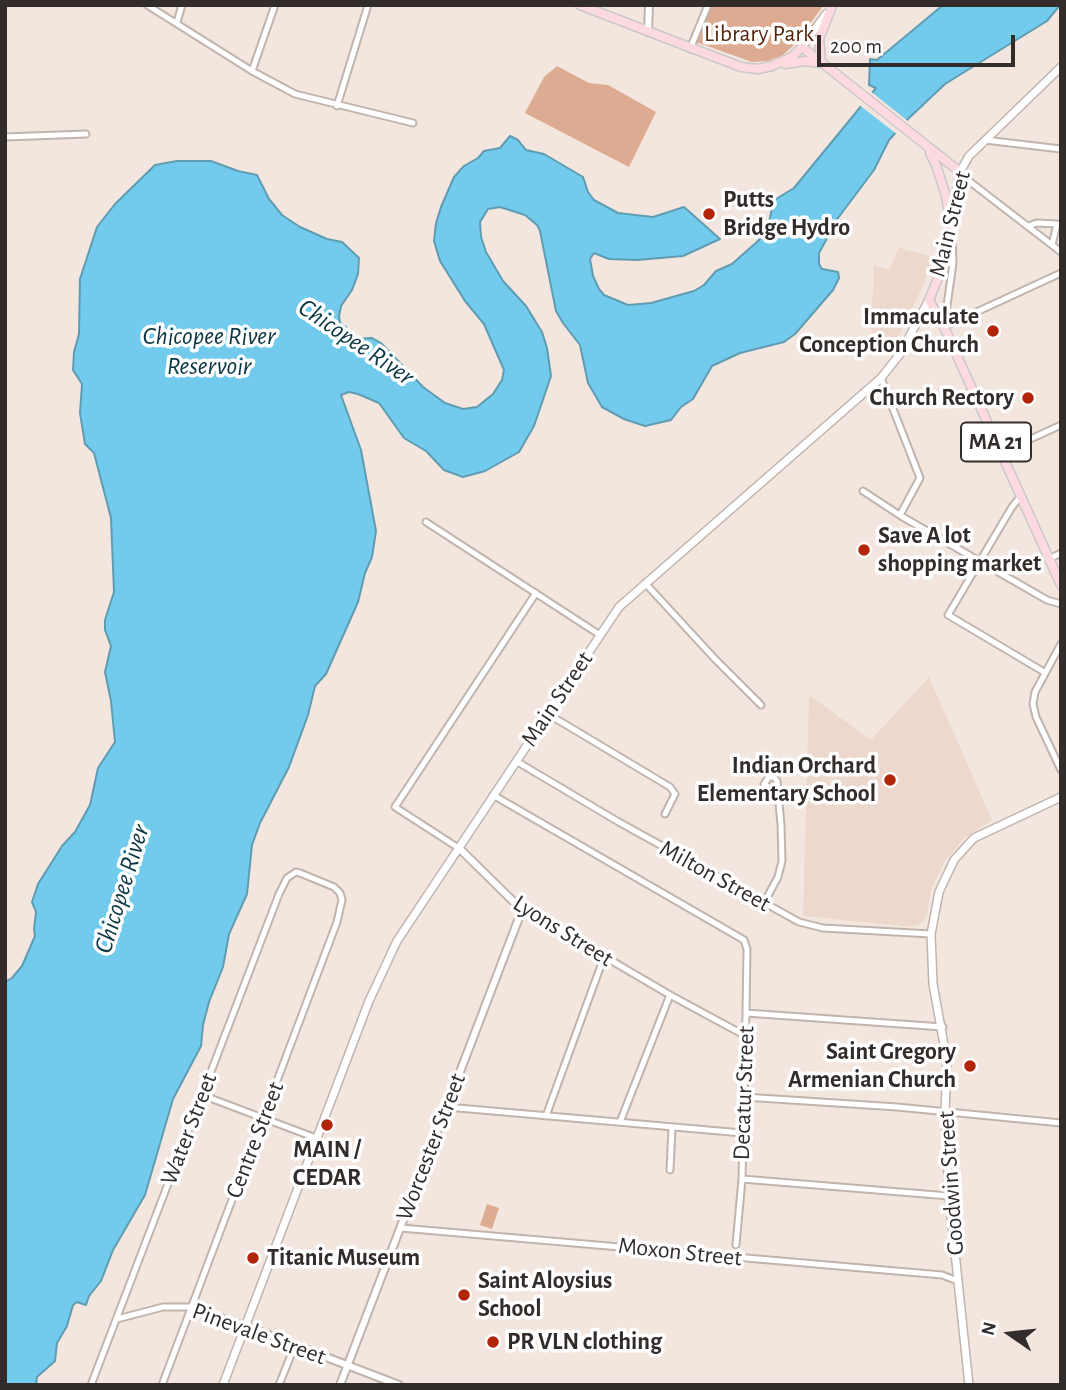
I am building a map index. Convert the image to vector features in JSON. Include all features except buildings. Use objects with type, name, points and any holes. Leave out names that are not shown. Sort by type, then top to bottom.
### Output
[{"type":"main road","points":[[580,5],[741,67],[758,69],[803,61],[821,63]]},
{"type":"main road","points":[[772,66],[792,57],[802,47],[832,5]]},
{"type":"main road","points":[[821,63],[819,39],[832,5]]},
{"type":"main road","points":[[802,47],[960,172]]},
{"type":"main road","name":"Main Street","points":[[223,1385],[316,1138],[390,952],[619,607],[881,378],[900,354],[929,300],[941,270],[951,230],[960,172],[969,156],[1061,66]]},
{"type":"main road","points":[[924,145],[936,165],[946,197],[951,230]]},
{"type":"main road","name":"MA 21","points":[[929,300],[944,327],[1061,585]]},
{"type":"main road","name":"Goodwin Street","points":[[969,1385],[949,1196],[945,1113],[947,1061],[943,1027],[933,984],[931,934],[939,892],[954,860],[974,838],[1061,797]]},
{"type":"street","points":[[147,5],[252,71],[295,94],[413,123]]},
{"type":"street","points":[[177,22],[182,5]]},
{"type":"street","points":[[252,71],[275,5]]},
{"type":"street","points":[[337,106],[368,5]]},
{"type":"street","points":[[648,32],[649,5]]},
{"type":"street","points":[[690,49],[708,5]]},
{"type":"street","points":[[1049,77],[1061,78]]},
{"type":"street","points":[[5,137],[86,134]]},
{"type":"street","points":[[985,140],[1061,149]]},
{"type":"street","points":[[960,172],[1061,252]]},
{"type":"street","points":[[1028,226],[1037,223],[1059,225],[1052,245]]},
{"type":"street","points":[[944,327],[953,263],[951,230]]},
{"type":"street","points":[[944,327],[1061,273]]},
{"type":"street","points":[[881,378],[920,478],[900,515]]},
{"type":"street","points":[[1000,453],[1061,425]]},
{"type":"street","points":[[863,491],[1047,600],[1061,604]]},
{"type":"street","points":[[1020,497],[948,615],[1044,672]]},
{"type":"street","points":[[426,522],[600,635]]},
{"type":"street","points":[[1049,559],[1061,553]]},
{"type":"street","points":[[645,583],[761,705]]},
{"type":"street","name":"Lyons Street","points":[[536,593],[396,807],[460,849],[522,910],[744,1035]]},
{"type":"street","points":[[1061,644],[1035,692],[1033,709],[1061,770]]},
{"type":"street","points":[[548,714],[670,787],[675,793],[665,814]]},
{"type":"street","name":"Milton Street","points":[[516,761],[794,920],[817,927],[931,934]]},
{"type":"street","points":[[764,903],[781,867],[778,794]]},
{"type":"street","name":"Decatur Street","points":[[493,796],[744,940],[747,949],[742,1180],[736,1245]]},
{"type":"street","name":"Centre Street","points":[[162,1385],[330,945],[340,910],[340,894],[334,887],[314,877],[300,873],[291,874]]},
{"type":"street","name":"Water Street","points":[[91,1385],[279,894],[291,874]]},
{"type":"street","name":"Worcester Street","points":[[340,1385],[522,910]]},
{"type":"street","points":[[546,1116],[604,957]]},
{"type":"street","points":[[620,1122],[670,995]]},
{"type":"street","points":[[746,1013],[943,1027]]},
{"type":"street","points":[[202,1095],[316,1138]]},
{"type":"street","points":[[744,1097],[897,1107],[1061,1123]]},
{"type":"street","points":[[447,1107],[742,1133]]},
{"type":"street","points":[[670,1170],[672,1127]]},
{"type":"street","points":[[742,1180],[949,1196]]},
{"type":"street","name":"Moxon Street","points":[[401,1228],[942,1275],[958,1281]]},
{"type":"street","name":"Pinevale Street","points":[[117,1319],[163,1307],[191,1307],[399,1385]]},
{"type":"street","points":[[279,1385],[295,1345]]},
{"type":"shaded area","points":[[899,248],[933,257],[923,286],[893,348],[880,342],[868,326],[874,265],[889,270]]},
{"type":"shaded area","name":"Indian Orchard Elementary School","points":[[929,677],[992,820],[963,839],[945,861],[932,887],[926,917],[919,925],[911,927],[803,916],[809,695],[871,740]]},
{"type":"green space","name":"Library Park","points":[[710,5],[824,5],[794,45],[783,55],[768,61],[752,62],[693,41]]},
{"type":"green space","points":[[557,66],[589,83],[608,85],[656,112],[629,167],[525,113],[544,77]]},
{"type":"green space","points":[[487,1204],[499,1208],[492,1229],[480,1225]]},
{"type":"water","name":"Chicopee River Reservoir","points":[[943,5],[1060,5],[1047,21],[945,84],[909,118],[889,140],[874,170],[838,218],[819,253],[822,269],[838,272],[839,278],[833,290],[795,334],[784,342],[740,353],[712,366],[693,399],[681,407],[671,420],[645,426],[602,407],[588,383],[580,345],[556,311],[537,225],[525,215],[500,207],[488,209],[480,222],[481,237],[486,252],[503,281],[526,306],[542,332],[551,376],[534,426],[519,452],[485,471],[463,477],[444,470],[426,451],[404,438],[379,403],[349,392],[341,395],[361,450],[376,531],[372,557],[358,602],[326,674],[315,686],[308,715],[289,767],[260,823],[252,845],[247,894],[229,934],[223,967],[203,1025],[201,1046],[173,1099],[145,1195],[113,1250],[101,1281],[89,1296],[86,1305],[77,1302],[73,1305],[67,1326],[57,1343],[55,1361],[37,1377],[36,1385],[5,1385],[5,982],[22,966],[35,936],[36,912],[32,902],[38,884],[62,846],[75,832],[90,805],[98,768],[115,742],[105,672],[111,646],[105,630],[105,620],[114,592],[111,518],[94,453],[85,444],[80,413],[82,384],[73,370],[79,334],[80,279],[97,227],[115,204],[155,165],[177,161],[211,161],[257,175],[269,199],[282,215],[300,227],[327,239],[342,242],[359,258],[358,274],[352,290],[341,306],[339,316],[348,335],[354,339],[372,338],[381,343],[423,387],[445,403],[463,409],[477,407],[493,394],[502,380],[504,370],[484,324],[465,301],[440,261],[434,241],[441,207],[454,177],[464,166],[484,151],[500,148],[510,136],[518,140],[526,150],[544,154],[583,177],[594,200],[618,213],[653,217],[684,207],[720,239],[683,256],[637,260],[609,259],[594,253],[590,259],[599,289],[604,295],[628,305],[651,303],[694,291],[704,285],[716,271],[732,264],[758,241],[768,229],[776,199],[794,188],[876,88],[869,85],[870,59],[877,60]]},
{"type":"pier","points":[[869,90],[909,122],[898,135],[858,104]]},
{"type":"place","name":"Putts Bridge Hydro","points":[[709,214]]},
{"type":"place","name":"Immaculate Conception Church","points":[[993,331]]},
{"type":"place","name":"Church Rectory","points":[[1028,398]]},
{"type":"place","name":"Save A lot shopping market","points":[[864,550]]},
{"type":"place","name":"Indian Orchard Elementary School","points":[[890,780]]},
{"type":"place","name":"Saint Gregory Armenian Church","points":[[970,1066]]},
{"type":"place","name":"MAIN / CEDAR","points":[[327,1125]]},
{"type":"place","name":"Titanic Museum","points":[[253,1258]]},
{"type":"place","name":"Saint Aloysius School","points":[[464,1295]]},
{"type":"place","name":"PR VLN clothing","points":[[493,1342]]},
{"type":"water label","name":"Chicopee River","points":[[356,342]]},
{"type":"water label","name":"Chicopee River","points":[[122,889]]}]
